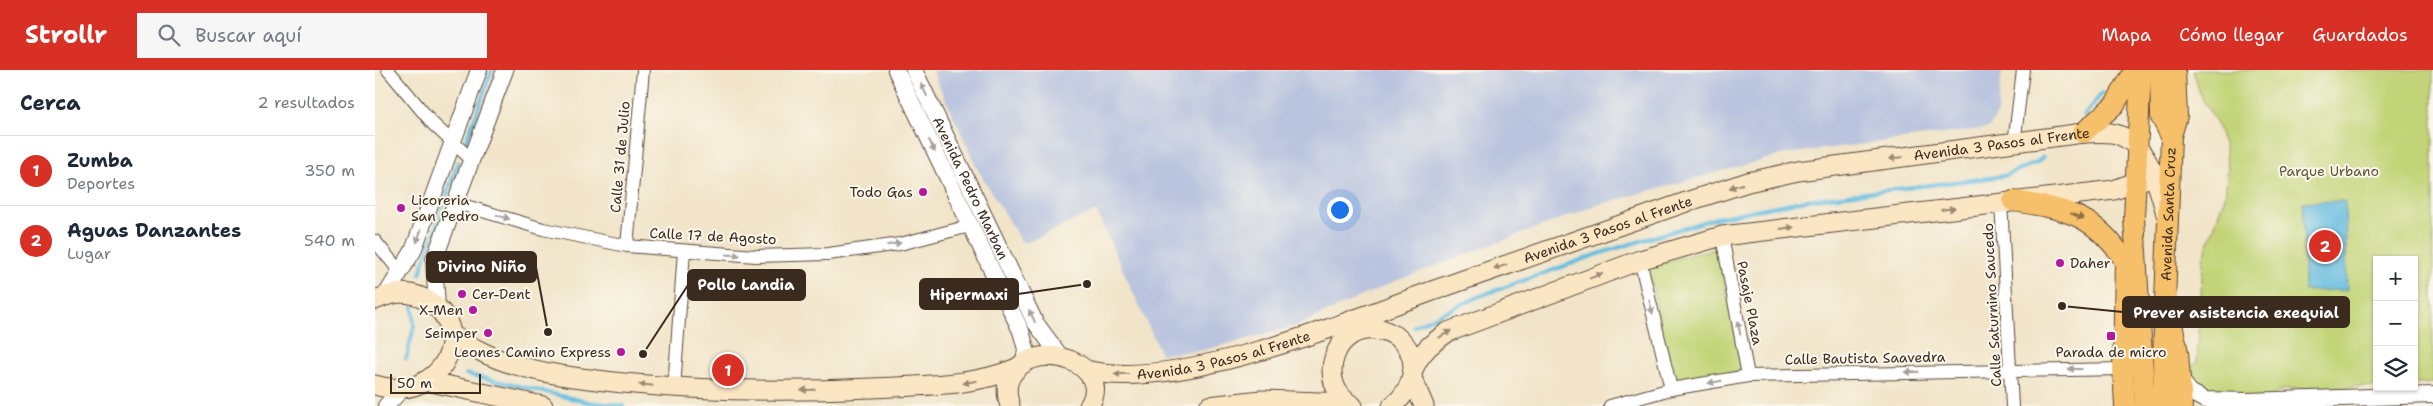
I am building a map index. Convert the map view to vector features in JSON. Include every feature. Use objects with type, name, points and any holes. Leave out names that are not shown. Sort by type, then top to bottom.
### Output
[{"type":"main road","name":"Avenida Santa Cruz","points":[[2125,406],[2123,369],[2125,260],[2145,178],[2138,148],[2141,70]]},
{"type":"main road","name":"Avenida Santa Cruz","points":[[2160,70],[2161,117],[2171,138]]},
{"type":"main road","name":"Avenida Santa Cruz","points":[[2164,406],[2163,358],[2171,138],[2177,116],[2175,70]]},
{"type":"main road","points":[[2083,133],[2110,109],[2130,75]]},
{"type":"main road","name":"Avenida Santa Cruz","points":[[2130,75],[2140,118]]},
{"type":"main road","name":"Avenida 3 Pasos al Frente","points":[[1085,370],[1115,374],[1158,372],[1238,356],[1354,319],[1689,201],[1748,182],[1798,171],[2014,144],[2083,133],[2111,133],[2125,138],[2138,148]]},
{"type":"main road","points":[[1392,406],[1409,389],[1419,355],[1448,332],[1640,260],[1722,236],[2114,190],[2145,178],[2162,164],[2171,138]]},
{"type":"main road","points":[[2145,178],[2169,224]]},
{"type":"main road","points":[[2007,202],[2043,206],[2082,217],[2102,231],[2125,260],[2138,283]]},
{"type":"main road","name":"Avenida Santa Cruz","points":[[2134,218],[2145,406]]},
{"type":"main road","name":"Avenida Santa Cruz","points":[[2166,292],[2178,352],[2182,406]]},
{"type":"main road","points":[[375,384],[386,390],[399,392],[421,388],[441,373],[451,348],[451,334],[443,316],[428,301],[413,294],[397,293],[381,298]]},
{"type":"main road","points":[[1351,405],[1341,396],[1332,378],[1333,358],[1354,319],[1386,332],[1406,346],[1424,406]]},
{"type":"main road","points":[[1337,349],[1354,334],[1375,330],[1386,332]]},
{"type":"main road","points":[[451,334],[485,353],[542,371],[582,379],[674,388],[752,391],[849,389],[963,383],[993,378],[1047,355],[1059,356],[1069,359],[1085,370],[1094,385],[1094,394],[1089,406]]},
{"type":"main road","points":[[1010,406],[1007,386],[1020,365]]},
{"type":"main road","points":[[431,382],[543,406]]},
{"type":"main road","points":[[1209,406],[1261,400],[1351,405]]},
{"type":"street","points":[[388,70],[433,124],[453,140],[471,159]]},
{"type":"street","points":[[381,298],[401,272],[413,251],[479,70]]},
{"type":"street","points":[[437,308],[434,260],[505,70]]},
{"type":"street","name":"Calle 31 de Julio","points":[[627,246],[643,70]]},
{"type":"street","name":"Avenida Pedro Marban","points":[[896,70],[1021,331],[1026,349],[1020,365]]},
{"type":"street","name":"Avenida Pedro Marban","points":[[914,70],[1035,322],[1059,356]]},
{"type":"street","points":[[2014,144],[2023,70]]},
{"type":"street","name":"Calle Saturnino Saucedo","points":[[2007,202],[2011,406]]},
{"type":"street","name":"Calle 17 de Agosto","points":[[456,203],[543,229],[627,246],[756,256],[828,254],[900,244],[970,226]]},
{"type":"street","name":"Pasaje Plaza","points":[[1722,236],[1748,376]]},
{"type":"street","points":[[375,241],[401,272]]},
{"type":"street","points":[[674,388],[684,251]]},
{"type":"street","points":[[1640,260],[1671,389]]},
{"type":"street","name":"Calle Bautista Saavedra","points":[[1610,406],[1671,389],[1748,376],[2123,369]]},
{"type":"street","points":[[2180,379],[2190,392],[2205,400],[2247,404],[2433,395]]},
{"type":"street","points":[[386,406],[399,392]]},
{"type":"shaded area","points":[[932,70],[2002,70],[1997,115],[1989,128],[1785,154],[1600,204],[1393,282],[1299,325],[1205,350],[1161,354],[1096,211],[1026,243],[1021,241],[978,170]]},
{"type":"green space","name":"Parque Urbano","points":[[2193,70],[2433,70],[2433,383],[2418,384],[2418,256],[2373,256],[2373,386],[2284,389],[2269,397],[2209,397],[2188,380],[2187,368],[2197,363],[2203,259],[2225,196],[2228,168],[2224,144],[2216,122],[2201,97]]},
{"type":"green space","points":[[1714,249],[1718,252],[1743,369],[1741,372],[1673,385],[1648,266]]},
{"type":"water","points":[[2345,201],[2347,290],[2304,291],[2303,202]]},
{"type":"waterway","points":[[466,142],[492,70]]},
{"type":"waterway","points":[[2084,116],[2102,93]]},
{"type":"waterway","points":[[1414,326],[1480,296],[1598,254],[1716,218],[1806,200],[2004,176],[2036,163],[2043,157]]},
{"type":"waterway","points":[[420,274],[458,162]]},
{"type":"waterway","points":[[406,359],[414,327],[413,305]]},
{"type":"waterway","points":[[466,374],[588,402],[623,406]]},
{"type":"place","name":"Todo Gas","points":[[923,192]]},
{"type":"place","name":"Licoreria San Pedro","points":[[401,208]]},
{"type":"place","name":"Aguas Danzantes","points":[[2325,246]]},
{"type":"place","name":"Daher","points":[[2060,263]]},
{"type":"place","name":"Hipermaxi","points":[[1087,284]]},
{"type":"place","name":"Cer-Dent","points":[[462,294]]},
{"type":"place","name":"Prever asistencia exequial","points":[[2062,306]]},
{"type":"place","name":"X-Men","points":[[473,310]]},
{"type":"place","name":"Divino Niño","points":[[548,332]]},
{"type":"place","name":"Seimper","points":[[488,333]]},
{"type":"place","name":"Parada de micro","points":[[2111,336]]},
{"type":"place","name":"Leones Camino Express","points":[[621,352]]},
{"type":"place","name":"Pollo Landia","points":[[643,354]]},
{"type":"place","name":"Zumba","points":[[728,370]]}]
